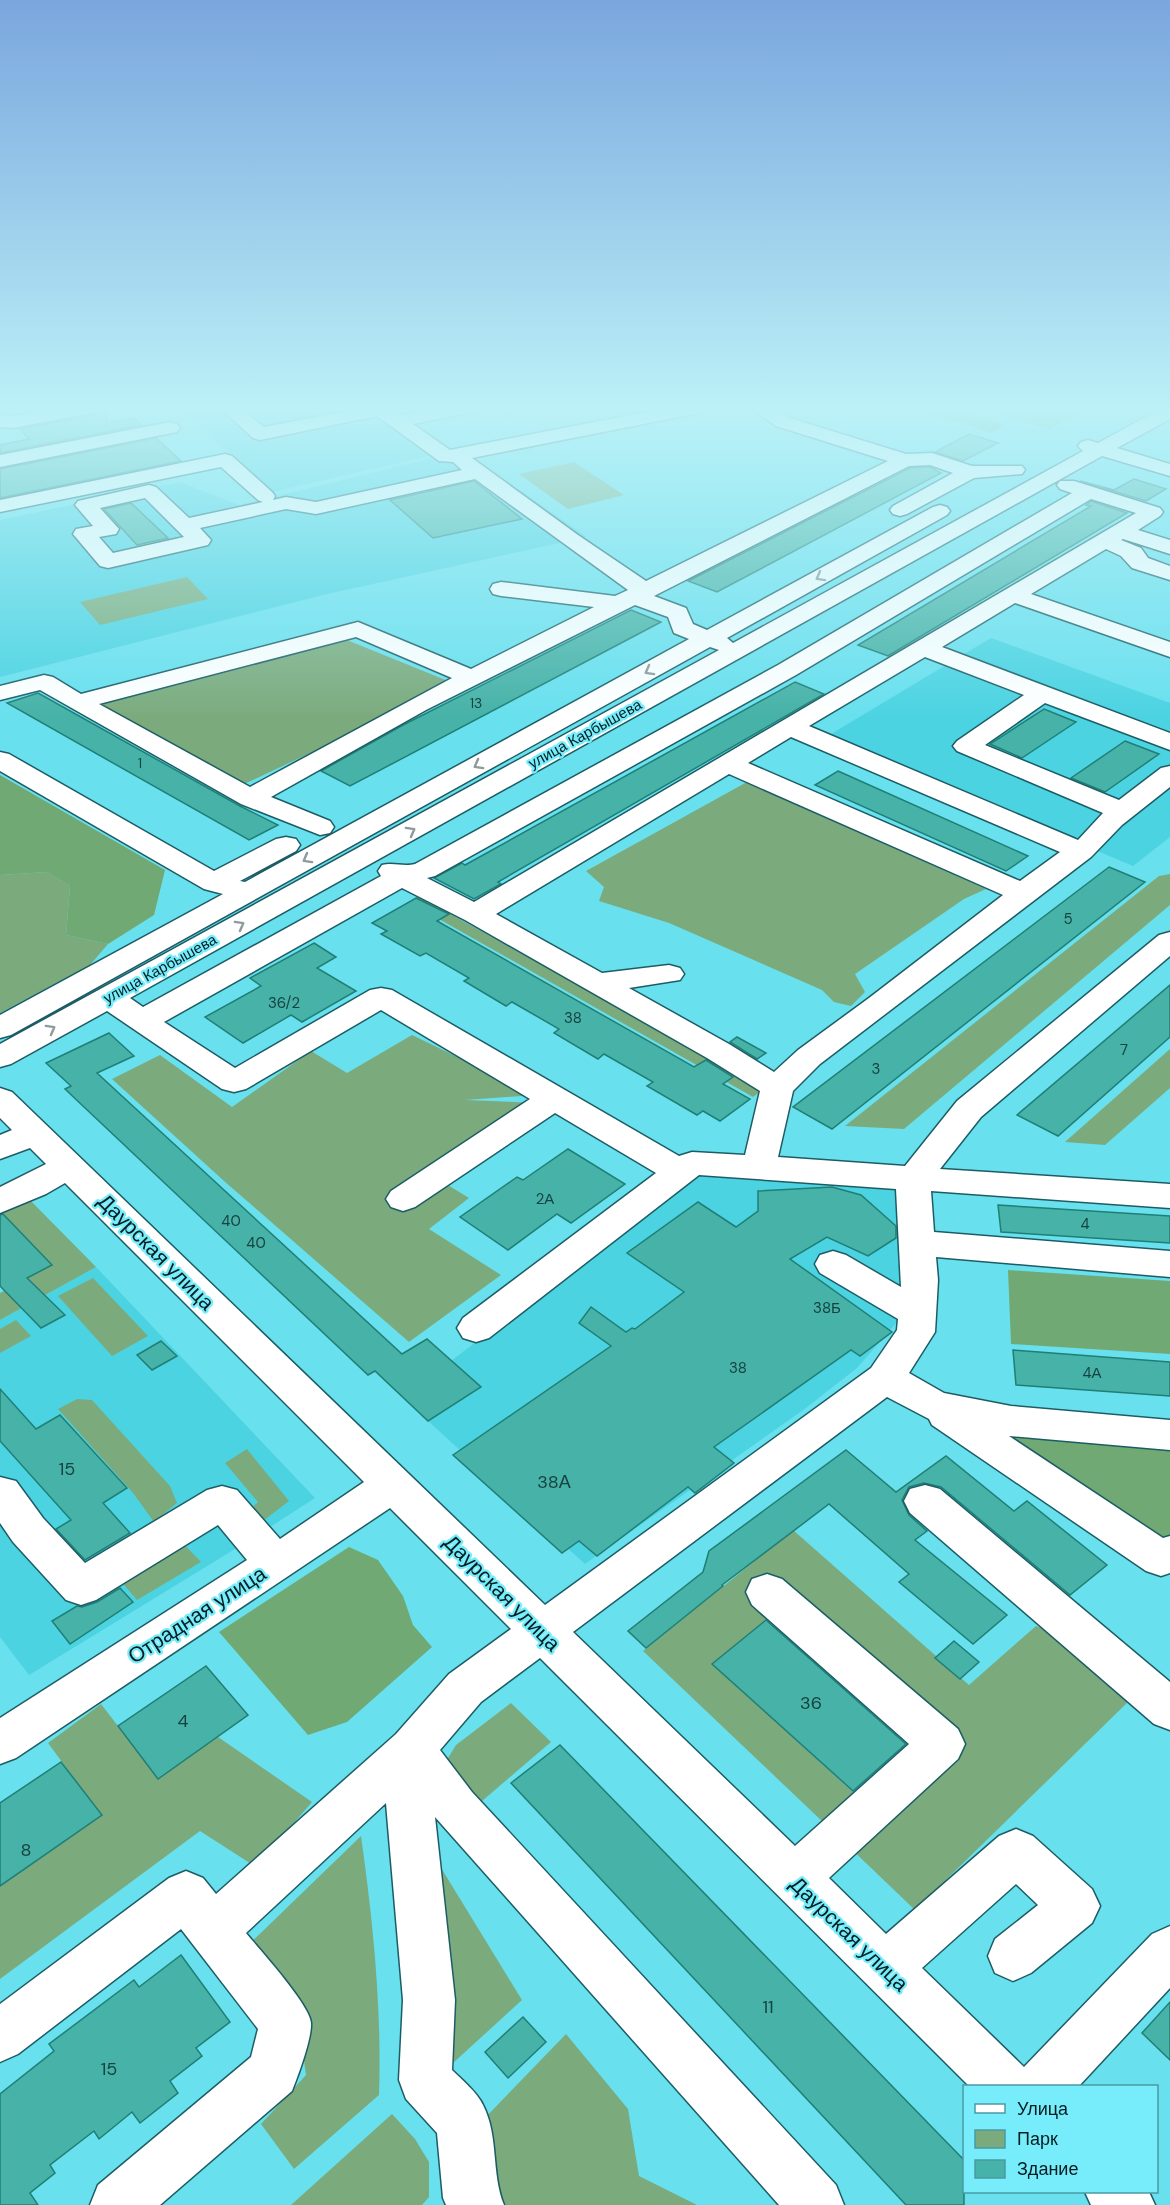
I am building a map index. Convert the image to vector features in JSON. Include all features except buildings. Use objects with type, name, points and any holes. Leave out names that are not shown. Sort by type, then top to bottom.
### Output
[{"type":"street","points":[[91,511],[108,529],[84,534],[108,561],[200,540],[169,511]]},
{"type":"street","points":[[184,525],[249,511]]},
{"type":"street","points":[[531,511],[570,540],[634,598]]},
{"type":"street","points":[[250,798],[417,705],[805,511]]},
{"type":"street","points":[[867,528],[898,511]]},
{"type":"street","name":"улица Карбышева","points":[[0,1028],[702,642],[747,605],[934,511]]},
{"type":"street","name":"улица Карбышева","points":[[0,1057],[988,511]]},
{"type":"street","points":[[142,1021],[402,876],[425,870],[787,670],[1056,511]]},
{"type":"street","points":[[475,914],[1114,535],[1161,514]]},
{"type":"street","points":[[1114,535],[1170,547]]},
{"type":"street","points":[[1114,535],[1116,547],[1133,553],[1131,556],[1140,563],[1170,573]]},
{"type":"street","points":[[501,589],[634,598],[678,613],[682,628],[702,642]]},
{"type":"street","points":[[1012,595],[1170,650]]},
{"type":"street","points":[[77,702],[358,629],[472,678]]},
{"type":"street","points":[[214,883],[648,647],[702,642],[737,650],[846,693]]},
{"type":"street","points":[[922,648],[1170,742]]},
{"type":"street","points":[[0,693],[44,682],[250,798],[320,827]]},
{"type":"street","points":[[1042,694],[966,746],[1122,811]]},
{"type":"street","points":[[789,727],[1081,851]]},
{"type":"street","points":[[0,760],[214,883],[248,891]]},
{"type":"street","points":[[728,764],[1023,893]]},
{"type":"street","points":[[759,1168],[777,1087],[809,1057],[1081,851],[1122,811],[1170,774]]},
{"type":"street","points":[[364,857],[475,914],[718,1051],[747,1071],[777,1087]]},
{"type":"street","points":[[273,907],[315,926]]},
{"type":"street","points":[[213,1930],[412,1749],[465,1688],[885,1378],[915,1332],[920,1280],[913,1180],[969,1109],[1170,941]]},
{"type":"street","points":[[594,983],[669,974]]},
{"type":"street","points":[[108,997],[234,1082],[381,998],[553,1099],[686,1168],[759,1168],[1170,1196]]},
{"type":"street","name":"Даурская улица","points":[[0,1099],[1004,2085]]},
{"type":"street","points":[[403,1199],[553,1099]]},
{"type":"street","points":[[0,1148],[35,1133]]},
{"type":"street","points":[[0,1201],[68,1166]]},
{"type":"street","points":[[476,1328],[686,1168]]},
{"type":"street","points":[[917,1243],[1170,1264]]},
{"type":"street","points":[[833,1264],[917,1313]]},
{"type":"street","points":[[885,1378],[935,1406],[1161,1559],[1170,1552]]},
{"type":"street","points":[[935,1406],[1011,1421],[1170,1435]]},
{"type":"street","name":"Отрадная улица","points":[[0,1743],[276,1563],[392,1484]]},
{"type":"street","points":[[0,1494],[2,1493],[28,1530],[81,1587],[222,1502],[276,1563]]},
{"type":"street","points":[[925,1501],[1170,1710]]},
{"type":"street","points":[[767,1592],[942,1744],[793,1879]]},
{"type":"street","points":[[412,1749],[409,1799],[429,2000],[425,2080],[463,2121],[471,2198],[476,2205]]},
{"type":"street","points":[[412,1749],[455,1807],[816,2205]]},
{"type":"street","points":[[886,1969],[927,1929],[1016,1852],[1075,1906],[1013,1956]]},
{"type":"street","points":[[0,2036],[186,1895],[285,2023],[273,2072],[118,2205]]},
{"type":"street","points":[[1044,2085],[1170,1951]]},
{"type":"street","points":[[1114,2193],[1126,2205]]},
{"type":"shaded area","points":[[43,511],[549,511],[587,537],[327,594],[0,677],[0,520]]},
{"type":"shaded area","points":[[991,638],[1170,703],[1170,837],[1133,866],[826,737]]},
{"type":"shaded area","points":[[724,1170],[902,1186],[906,1277],[897,1322],[857,1368],[806,1408],[585,1564],[428,1421],[480,1387],[451,1361],[689,1178]]},
{"type":"shaded area","points":[[96,1267],[315,1498],[29,1675],[0,1637],[0,1320]]},
{"type":"green space","points":[[187,577],[208,599],[100,625],[80,602]]},
{"type":"green space","points":[[347,640],[448,681],[336,741],[242,785],[93,704],[329,641]]},
{"type":"green space","points":[[0,775],[165,870],[154,915],[108,944],[66,935],[70,886],[47,872],[0,875]]},
{"type":"green space","points":[[747,782],[986,889],[964,899],[855,974],[865,992],[851,1006],[834,1002],[822,990],[669,923],[599,901],[604,887],[586,871]]},
{"type":"green space","points":[[47,872],[70,886],[66,935],[108,944],[90,965],[0,1013],[0,875]]},
{"type":"green space","points":[[1170,874],[1170,905],[904,1129],[845,1126],[1159,876]]},
{"type":"green space","points":[[418,896],[764,1089],[753,1097],[409,902]]},
{"type":"green space","points":[[412,1035],[536,1095],[465,1100],[538,1103],[430,1174],[469,1198],[429,1229],[501,1275],[409,1342],[224,1181],[112,1079],[160,1055],[232,1107],[311,1051],[347,1073]]},
{"type":"green space","points":[[1170,1049],[1170,1088],[1105,1145],[1065,1142]]},
{"type":"green space","points":[[28,1198],[96,1267],[0,1320],[0,1293],[52,1265],[12,1223],[0,1229],[0,1210]]},
{"type":"green space","points":[[1008,1270],[1170,1281],[1170,1354],[1011,1344]]},
{"type":"green space","points":[[93,1278],[148,1336],[112,1356],[58,1296]]},
{"type":"green space","points":[[16,1320],[31,1336],[0,1353],[0,1329]]},
{"type":"green space","points":[[77,1399],[92,1400],[170,1486],[177,1503],[154,1522],[133,1493],[58,1409]]},
{"type":"green space","points":[[975,1421],[1170,1440],[1170,1536],[1156,1547]]},
{"type":"green space","points":[[247,1449],[289,1501],[254,1528],[243,1516],[258,1502],[225,1463]]},
{"type":"green space","points":[[793,1530],[969,1685],[1036,1626],[1070,1638],[1130,1700],[915,1910],[845,1843],[949,1747],[768,1618],[713,1664],[856,1795],[824,1823],[643,1651]]},
{"type":"green space","points":[[180,1540],[201,1562],[137,1600],[119,1579]]},
{"type":"green space","points":[[349,1547],[378,1560],[403,1596],[413,1625],[432,1647],[347,1722],[308,1735],[219,1632]]},
{"type":"green space","points":[[511,1703],[551,1742],[468,1813],[437,1776],[456,1745]]},
{"type":"green space","points":[[101,1704],[158,1778],[218,1737],[312,1802],[256,1867],[200,1831],[0,1979],[0,1886],[101,1815],[48,1743]]},
{"type":"green space","points":[[361,1836],[376,1965],[379,2095],[294,2169],[261,2124],[306,2075],[302,2046],[240,1953]]},
{"type":"green space","points":[[424,1840],[522,2000],[441,2074]]},
{"type":"green space","points":[[566,2034],[628,2109],[639,2176],[697,2205],[491,2205],[479,2124]]},
{"type":"green space","points":[[392,2114],[415,2139],[429,2162],[429,2197],[422,2205],[291,2205]]}]
